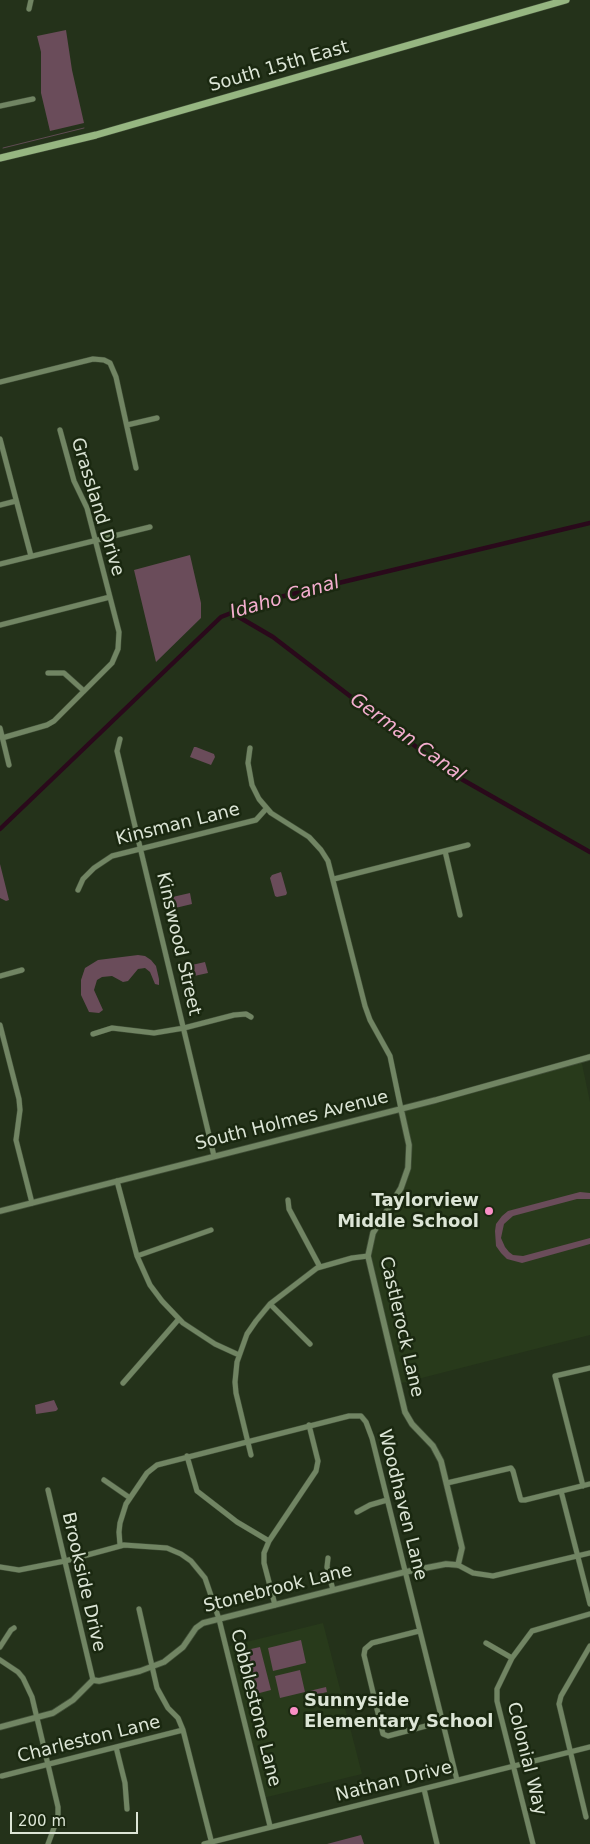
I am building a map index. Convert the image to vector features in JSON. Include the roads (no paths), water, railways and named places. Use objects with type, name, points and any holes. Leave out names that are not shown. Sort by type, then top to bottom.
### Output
[{"type":"main road","name":"South 15th East","points":[[0,158],[92,136],[566,0]]},
{"type":"street","points":[[29,9],[31,0]]},
{"type":"street","points":[[0,106],[33,98]]},
{"type":"street","points":[[0,382],[93,359],[104,360],[114,369],[136,468]]},
{"type":"street","points":[[127,425],[157,418]]},
{"type":"street","name":"Grassland Drive","points":[[2,738],[47,725],[54,721],[112,663],[118,649],[118,632],[87,508],[74,482],[60,430]]},
{"type":"street","points":[[0,441],[31,556]]},
{"type":"street","points":[[0,505],[16,501]]},
{"type":"street","points":[[0,564],[150,527]]},
{"type":"street","points":[[0,625],[110,597]]},
{"type":"street","points":[[48,673],[64,673],[84,692]]},
{"type":"street","points":[[0,728],[9,765]]},
{"type":"street","name":"Kinswood Street","points":[[120,739],[117,751],[214,1156]]},
{"type":"street","name":"Castlerock Lane","points":[[250,748],[248,764],[252,784],[255,793],[266,809],[316,843],[328,861],[365,1006],[370,1020],[390,1056],[409,1145],[408,1168],[401,1188],[373,1234],[368,1256],[405,1412],[412,1424],[438,1454],[447,1483],[462,1548],[458,1565]]},
{"type":"street","name":"Kinsman Lane","points":[[78,890],[83,879],[102,862],[112,856],[256,820],[266,809]]},
{"type":"street","points":[[334,879],[468,845]]},
{"type":"street","points":[[445,851],[460,915]]},
{"type":"street","points":[[0,976],[22,970]]},
{"type":"street","points":[[94,1034],[112,1028],[145,1033],[184,1028],[234,1015],[246,1014],[251,1017]]},
{"type":"street","points":[[0,1025],[19,1098],[20,1110],[16,1140],[32,1203]]},
{"type":"street","name":"South Holmes Avenue","points":[[0,1211],[401,1109],[590,1057]]},
{"type":"street","points":[[117,1181],[137,1256],[150,1285],[178,1320],[215,1344],[239,1355]]},
{"type":"street","points":[[288,1200],[289,1210],[320,1267]]},
{"type":"street","points":[[137,1256],[211,1230]]},
{"type":"street","points":[[251,1454],[236,1393],[236,1372],[239,1355],[247,1334],[270,1304],[320,1267],[352,1258],[368,1256]]},
{"type":"street","points":[[270,1304],[310,1344]]},
{"type":"street","points":[[122,1383],[178,1320]]},
{"type":"street","points":[[583,1486],[555,1376],[590,1368]]},
{"type":"street","name":"Woodhaven Lane","points":[[120,1545],[119,1532],[122,1514],[130,1498],[153,1467],[187,1456],[309,1425],[354,1415],[361,1416],[365,1420],[372,1438],[441,1722],[457,1780]]},
{"type":"street","points":[[275,1604],[263,1558],[269,1541],[312,1478],[318,1466],[309,1425]]},
{"type":"street","points":[[187,1456],[196,1491],[237,1522],[269,1541]]},
{"type":"street","points":[[447,1483],[511,1468],[522,1500],[590,1484]]},
{"type":"street","points":[[104,1480],[130,1498]]},
{"type":"street","name":"Brookside Drive","points":[[48,1490],[93,1680]]},
{"type":"street","points":[[561,1491],[590,1604]]},
{"type":"street","points":[[357,1512],[370,1505],[387,1500]]},
{"type":"street","name":"Cobblestone Lane","points":[[0,1567],[19,1570],[65,1561],[120,1545],[167,1548],[191,1561],[205,1578],[219,1619],[270,1826]]},
{"type":"street","name":"Stonebrook Lane","points":[[93,1680],[99,1681],[152,1667],[172,1657],[183,1647],[199,1624],[275,1604],[446,1564],[458,1565],[473,1573],[493,1576],[590,1552]]},
{"type":"street","points":[[328,1558],[327,1567],[333,1590]]},
{"type":"street","points":[[139,1609],[160,1695],[178,1718],[183,1730],[212,1843]]},
{"type":"street","name":"Colonial Way","points":[[533,1844],[496,1697],[501,1680],[512,1658],[532,1630],[590,1614]]},
{"type":"street","points":[[0,1647],[14,1628]]},
{"type":"street","points":[[419,1631],[372,1643],[364,1649],[383,1734],[388,1736],[441,1722]]},
{"type":"street","points":[[486,1644],[512,1658]]},
{"type":"street","points":[[586,1817],[559,1704],[561,1696],[590,1646]]},
{"type":"street","points":[[0,1660],[18,1672],[23,1678],[34,1705],[59,1813],[48,1844]]},
{"type":"street","points":[[0,1727],[53,1713],[73,1700],[93,1680]]},
{"type":"street","name":"Charleston Lane","points":[[2,1776],[183,1730]]},
{"type":"street","points":[[116,1747],[125,1783],[127,1809]]},
{"type":"street","name":"Nathan Drive","points":[[204,1844],[590,1747]]},
{"type":"street","points":[[424,1789],[437,1844]]},
{"type":"waterway","points":[[3,148],[84,128]]},
{"type":"waterway","name":"Idaho Canal","points":[[0,829],[221,617],[259,602],[590,523]]},
{"type":"waterway","name":"German Canal","points":[[232,613],[273,637],[449,772],[590,852]]},
{"type":"place","name":"Taylorview Middle School","points":[[489,1211]]},
{"type":"place","name":"Sunnyside Elementary School","points":[[294,1711]]}]
